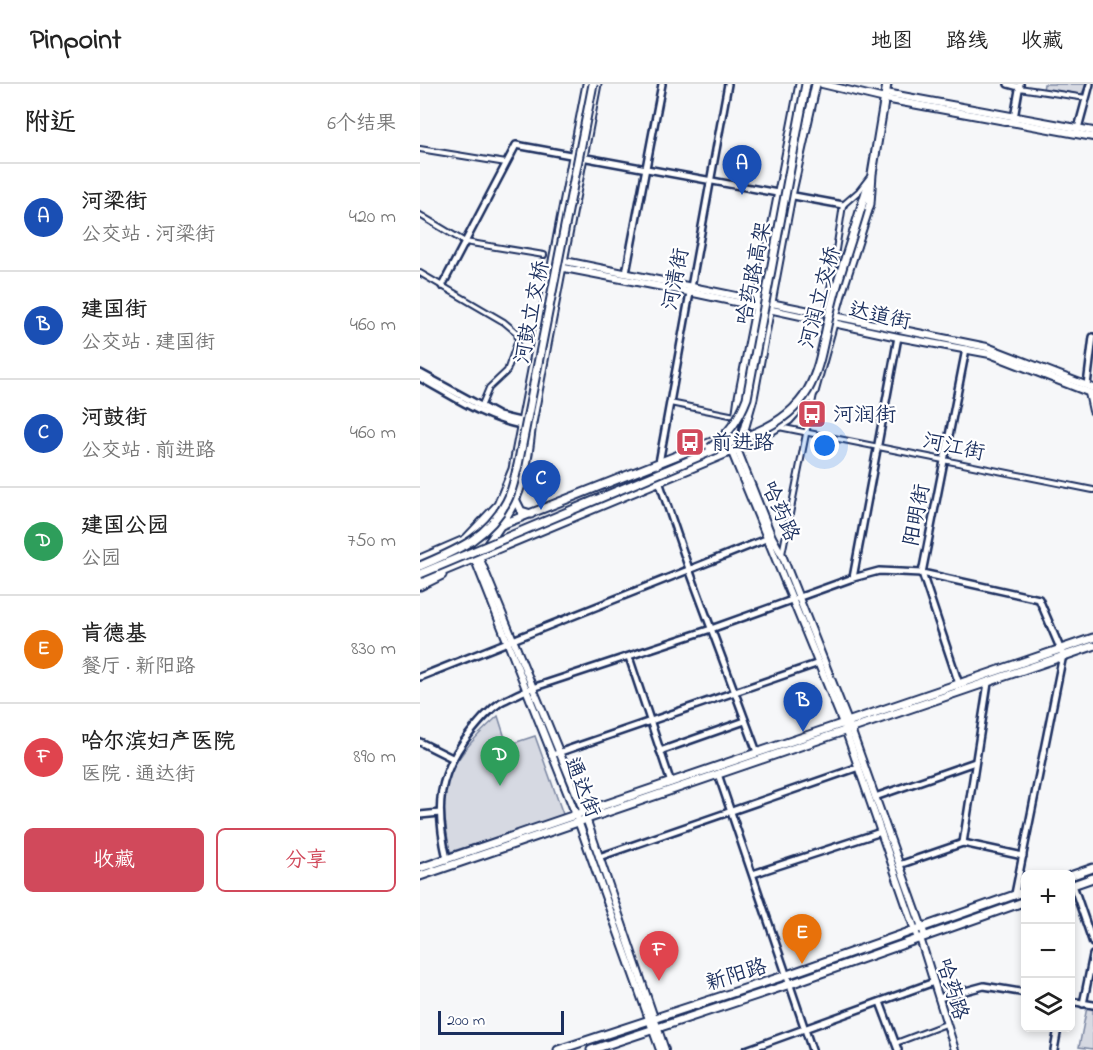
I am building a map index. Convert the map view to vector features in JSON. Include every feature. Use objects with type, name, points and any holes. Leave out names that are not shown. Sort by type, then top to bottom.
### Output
[{"type":"main road","points":[[466,539],[498,505],[513,469],[587,84]]},
{"type":"main road","points":[[476,558],[500,526],[515,499],[527,462],[532,423],[595,84]]},
{"type":"main road","name":"河鼓立交桥","points":[[420,566],[479,537],[508,499],[518,465],[595,84]]},
{"type":"main road","name":"哈药路","points":[[800,84],[733,433],[736,448],[769,538],[875,797],[899,865],[955,1050]]},
{"type":"main road","name":"哈药路高架","points":[[698,456],[727,434],[739,417],[747,398],[806,84]]},
{"type":"main road","points":[[736,448],[746,428],[791,196],[816,84]]},
{"type":"main road","points":[[822,84],[1077,131],[1093,137]]},
{"type":"main road","points":[[420,586],[476,558],[736,448],[778,427],[794,416],[810,393],[870,204],[872,174],[887,84]]},
{"type":"main road","points":[[1077,131],[1093,130]]},
{"type":"main road","name":"河润立交桥","points":[[810,393],[833,300],[872,174]]},
{"type":"main road","points":[[553,262],[689,289]]},
{"type":"main road","points":[[562,264],[626,273],[689,289]]},
{"type":"main road","name":"达道街","points":[[689,289],[987,347],[1090,390]]},
{"type":"main road","name":"达道街","points":[[769,306],[826,314],[835,319],[898,337],[966,349],[1008,360],[1062,384],[1090,390]]},
{"type":"main road","points":[[1090,390],[1093,411]]},
{"type":"main road","points":[[420,574],[767,428],[792,410],[810,393]]},
{"type":"main road","points":[[420,559],[746,428]]},
{"type":"main road","points":[[515,499],[521,511],[531,514]]},
{"type":"main road","name":"哈药路","points":[[769,538],[782,555],[819,663],[847,726],[858,767],[920,934]]},
{"type":"main road","name":"通达街","points":[[466,539],[476,558],[581,817],[651,1018],[665,1050]]},
{"type":"main road","points":[[420,580],[454,568]]},
{"type":"main road","points":[[420,876],[757,752],[988,683],[1093,638]]},
{"type":"main road","points":[[420,868],[718,774],[959,684],[1061,652],[1093,646]]},
{"type":"main road","name":"通达街","points":[[581,817],[599,857],[651,1018]]},
{"type":"main road","points":[[1075,875],[1093,868]]},
{"type":"main road","points":[[1075,884],[1093,878]]},
{"type":"main road","name":"新阳路","points":[[591,1050],[789,984],[1021,892]]},
{"type":"main road","name":"新阳路","points":[[558,1050],[786,975],[1021,903]]},
{"type":"main road","name":"通达街","points":[[655,1028],[660,1050]]},
{"type":"street","points":[[626,273],[662,84]]},
{"type":"street","name":"河清街","points":[[728,84],[689,289],[659,463],[659,481],[757,752]]},
{"type":"street","points":[[1008,84],[1086,98]]},
{"type":"street","points":[[1077,131],[1090,84]]},
{"type":"street","points":[[1013,119],[1019,86]]},
{"type":"street","points":[[442,286],[516,145],[843,205]]},
{"type":"street","points":[[420,149],[506,163]]},
{"type":"street","points":[[826,314],[843,205],[872,174]]},
{"type":"street","points":[[420,215],[465,242],[544,255]]},
{"type":"street","points":[[420,273],[504,322],[517,333],[518,340],[507,371],[489,388],[481,408]]},
{"type":"street","points":[[853,578],[898,337]]},
{"type":"street","points":[[1090,390],[1093,341]]},
{"type":"street","name":"阳明街","points":[[959,684],[922,573],[966,349]]},
{"type":"street","points":[[420,373],[481,408],[521,423]]},
{"type":"street","points":[[420,378],[498,420],[532,423]]},
{"type":"street","points":[[782,555],[806,433],[810,393]]},
{"type":"street","points":[[670,403],[735,416]]},
{"type":"street","name":"河江街","points":[[778,427],[1093,490]]},
{"type":"street","points":[[420,677],[769,538]]},
{"type":"street","points":[[447,859],[440,813],[441,790],[445,774],[464,739],[501,702],[529,689],[711,629],[853,578],[879,571],[922,573],[1040,599],[1061,652],[1015,894]]},
{"type":"street","points":[[629,657],[671,783]]},
{"type":"street","points":[[556,754],[819,663]]},
{"type":"street","points":[[963,843],[988,683]]},
{"type":"street","points":[[660,751],[746,721]]},
{"type":"street","points":[[420,742],[452,758]]},
{"type":"street","points":[[875,797],[975,762]]},
{"type":"street","points":[[599,857],[858,767]]},
{"type":"street","points":[[718,774],[812,1050]]},
{"type":"street","points":[[420,815],[440,813]]},
{"type":"street","points":[[753,874],[881,832]]},
{"type":"street","points":[[899,865],[963,843],[1023,856]]},
{"type":"street","points":[[1075,892],[1091,930],[1092,939]]},
{"type":"street","points":[[1083,1004],[1093,955]]},
{"type":"street","points":[[746,1050],[934,982]]},
{"type":"street","points":[[939,998],[984,986],[1021,992]]},
{"type":"street","points":[[880,1002],[898,1050]]},
{"type":"street","points":[[1075,1002],[1093,1005]]},
{"type":"street","points":[[896,1043],[946,1024]]},
{"type":"street","points":[[1054,1050],[1057,1032]]},
{"type":"shaded area","points":[[1044,84],[1087,84],[1081,95],[1043,90]]},
{"type":"shaded area","points":[[498,716],[505,738],[511,744],[535,736],[564,817],[450,852],[444,806],[448,780],[452,769],[465,750]]},
{"type":"shaded area","points":[[1087,1007],[1093,1008],[1093,1049],[1079,1047]]},
{"type":"place","name":"河梁街","points":[[742,195]]},
{"type":"place","name":"河润街","points":[[812,414]]},
{"type":"place","name":"前进路","points":[[690,442]]},
{"type":"place","name":"河鼓街","points":[[541,510]]},
{"type":"place","name":"建国街","points":[[803,732]]},
{"type":"place","name":"建国公园","points":[[500,786]]},
{"type":"place","name":"肯德基","points":[[802,964]]},
{"type":"place","name":"哈尔滨妇产医院","points":[[659,981]]}]
